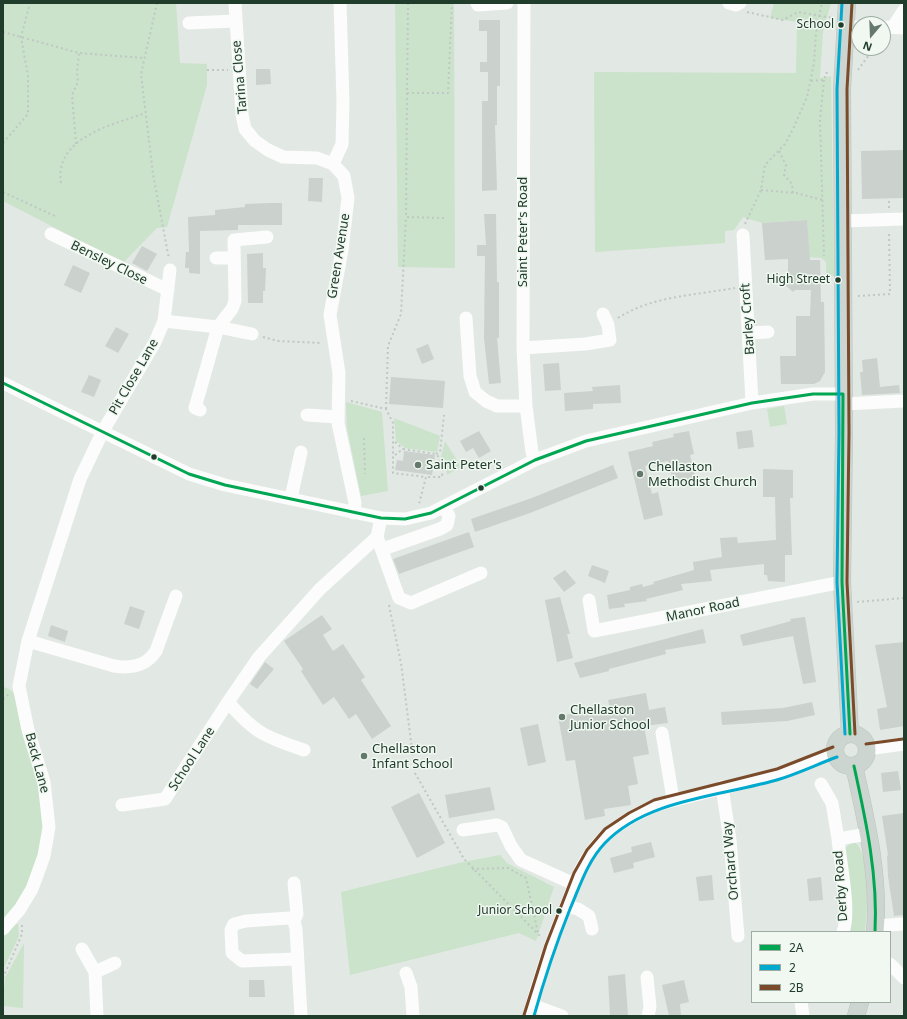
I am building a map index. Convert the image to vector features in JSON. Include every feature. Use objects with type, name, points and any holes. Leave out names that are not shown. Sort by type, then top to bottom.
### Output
[{"type":"main road","points":[[847,3],[851,22]]},
{"type":"main road","points":[[850,734],[842,582],[844,297],[842,221],[843,74],[851,32]]},
{"type":"main road","points":[[850,734],[862,738],[867,749],[863,760],[854,766],[849,766],[841,762],[835,752],[838,741],[842,737],[850,734]]},
{"type":"main road","points":[[854,766],[868,834],[875,888],[875,929]]},
{"type":"street","name":"Tarina Close","points":[[235,3],[242,114],[245,129],[255,141],[268,150],[283,157],[318,158],[333,164]]},
{"type":"street","points":[[333,164],[342,144],[343,102],[340,3]]},
{"type":"street","points":[[477,3],[507,3]]},
{"type":"street","name":"Saint Peter's Road","points":[[524,3],[523,348],[526,406],[532,452],[535,460]]},
{"type":"street","points":[[729,3],[741,7]]},
{"type":"street","points":[[893,28],[904,10]]},
{"type":"street","name":"Tarina Close","points":[[189,23],[235,21]]},
{"type":"street","name":"Green Avenue","points":[[333,164],[344,176],[348,198],[342,250],[330,315],[333,344],[339,373],[338,417],[355,503],[354,513]]},
{"type":"street","points":[[842,221],[904,219]]},
{"type":"street","name":"Bensley Close","points":[[51,234],[168,290]]},
{"type":"street","name":"Barley Croft","points":[[743,235],[752,403]]},
{"type":"street","points":[[200,410],[195,408],[218,327],[232,309],[235,301],[234,240],[267,237]]},
{"type":"street","points":[[216,258],[234,258]]},
{"type":"street","name":"Pit Close Lane","points":[[103,431],[155,342],[164,321],[170,270]]},
{"type":"street","points":[[466,318],[470,376],[475,392],[486,401],[498,406],[526,406]]},
{"type":"street","points":[[523,348],[585,344],[610,340],[606,319]]},
{"type":"street","points":[[164,321],[218,327],[252,334]]},
{"type":"street","points":[[749,333],[768,332]]},
{"type":"street","points":[[3,383],[103,431],[171,466],[200,478],[225,485],[382,518],[415,517],[444,507],[535,460],[586,441],[752,403],[813,394],[844,399],[904,401]]},
{"type":"street","points":[[307,415],[338,417]]},
{"type":"street","name":"Back Lane","points":[[3,929],[20,909],[32,889],[44,856],[50,827],[44,782],[28,730],[19,686],[28,641],[80,479],[103,431]]},
{"type":"street","points":[[291,498],[301,452]]},
{"type":"street","points":[[383,549],[447,526],[449,516],[444,507]]},
{"type":"street","points":[[382,518],[377,537],[383,549],[399,598],[411,603],[481,573]]},
{"type":"street","name":"School Lane","points":[[122,805],[165,799],[259,657],[320,589],[377,537]]},
{"type":"street","name":"Manor Road","points":[[589,600],[594,632],[842,582]]},
{"type":"street","points":[[28,641],[114,666],[123,668],[139,666],[152,657],[156,651],[176,596]]},
{"type":"street","points":[[228,702],[245,722],[262,735],[304,750]]},
{"type":"street","points":[[662,733],[673,799]]},
{"type":"street","points":[[867,749],[904,744]]},
{"type":"street","points":[[562,1016],[531,1010],[549,946],[574,884],[590,853],[605,836],[638,813],[673,799],[779,774],[835,752]]},
{"type":"street","name":"Derby Road","points":[[821,784],[832,803],[838,839],[844,895],[845,920],[843,931]]},
{"type":"street","name":"Orchard Way","points":[[722,787],[730,840],[738,936]]},
{"type":"street","points":[[463,830],[496,825],[502,827],[511,846],[521,860],[574,884]]},
{"type":"street","name":"Derby Road","points":[[838,839],[868,834]]},
{"type":"street","points":[[294,883],[297,914],[294,920],[296,929],[296,959],[301,1016]]},
{"type":"street","points":[[566,906],[578,909],[589,916],[592,928]]},
{"type":"street","points":[[294,920],[289,918],[238,922],[230,930],[232,953],[242,961],[296,959]]},
{"type":"street","points":[[875,929],[904,924]]},
{"type":"street","points":[[82,949],[95,972],[97,1016]]},
{"type":"street","points":[[95,972],[115,963]]},
{"type":"street","points":[[891,965],[904,978]]},
{"type":"street","points":[[406,973],[411,988],[412,1016]]},
{"type":"street","points":[[647,977],[650,1007],[648,1016]]},
{"type":"street","points":[[802,1003],[803,1016]]},
{"type":"path","points":[[3,143],[28,114],[28,76],[21,37],[30,3]]},
{"type":"path","points":[[157,3],[153,15],[142,74],[145,112],[154,181],[170,270]]},
{"type":"path","points":[[394,442],[403,449],[436,454],[441,460],[443,469],[442,477],[426,477],[393,473],[393,423],[386,409],[388,346],[401,314],[406,217],[408,3]]},
{"type":"path","points":[[407,93],[448,93],[452,3]]},
{"type":"path","points":[[743,235],[743,226],[761,190],[766,165],[779,151],[793,129],[811,81],[818,15],[822,3]]},
{"type":"path","points":[[741,7],[783,20],[798,12],[835,18],[851,26]]},
{"type":"path","points":[[3,32],[79,53],[144,58]]},
{"type":"path","points":[[76,144],[72,94],[78,82],[77,72],[79,53]]},
{"type":"path","points":[[824,256],[820,120],[824,80],[826,73],[857,76],[859,67],[868,56]]},
{"type":"path","points":[[207,70],[240,70]]},
{"type":"path","points":[[811,81],[824,80]]},
{"type":"path","points":[[61,182],[60,170],[67,154],[76,144],[92,133],[145,112]]},
{"type":"path","points":[[779,151],[786,165],[784,175],[792,184],[793,193]]},
{"type":"path","points":[[761,190],[793,193],[823,200]]},
{"type":"path","points":[[3,192],[57,217]]},
{"type":"path","points":[[844,297],[890,294],[889,201]]},
{"type":"path","points":[[406,217],[448,218]]},
{"type":"path","points":[[606,319],[644,304],[736,288],[746,289]]},
{"type":"path","points":[[252,334],[278,341],[333,344]]},
{"type":"path","points":[[338,398],[386,409]]},
{"type":"path","points":[[436,454],[440,452],[444,415]]},
{"type":"path","points":[[364,438],[365,474]]},
{"type":"path","points":[[394,456],[403,449]]},
{"type":"path","points":[[415,517],[426,477]]},
{"type":"path","points":[[843,604],[904,598]]},
{"type":"path","points":[[388,604],[401,663],[416,773],[464,859],[472,869],[549,946]]},
{"type":"path","points":[[472,869],[508,868],[526,878],[538,934]]},
{"type":"path","points":[[3,978],[22,934],[23,928]]},
{"type":"green space","points":[[3,3],[176,3],[180,63],[207,64],[207,85],[167,227],[157,228],[123,263],[3,201]]},
{"type":"green space","points":[[395,3],[454,3],[455,268],[398,267]]},
{"type":"green space","points":[[774,3],[831,3],[823,32],[820,78],[831,76],[834,276],[826,276],[826,262],[821,258],[809,257],[807,220],[762,223],[743,217],[734,230],[725,231],[725,243],[595,252],[594,72],[796,73],[797,22],[770,18]]},
{"type":"green space","points":[[346,402],[382,412],[388,491],[361,496],[347,428]]},
{"type":"green space","points":[[784,406],[787,424],[770,427],[767,409]]},
{"type":"green space","points":[[394,418],[440,436],[437,452],[405,448],[396,441]]},
{"type":"green space","points":[[445,441],[461,467],[447,475],[446,467],[441,457]]},
{"type":"green space","points":[[3,687],[10,690],[15,697],[45,814],[43,839],[25,894],[3,920]]},
{"type":"green space","points":[[855,842],[860,850],[864,860],[866,872],[867,898],[865,931],[849,931],[844,849],[851,843]]},
{"type":"green space","points":[[500,855],[507,863],[554,887],[536,941],[519,933],[350,975],[341,892],[463,862]]},
{"type":"green space","points":[[18,924],[19,936],[3,970],[3,933],[10,925]]},
{"type":"green space","points":[[24,943],[23,1008],[3,1006],[5,978]]},
{"type":"building","points":[[479,20],[500,20],[500,86],[497,86],[497,125],[495,125],[497,190],[482,191],[482,101],[488,101],[488,72],[480,72],[480,62],[487,62],[487,31],[479,31]]},
{"type":"building","points":[[256,69],[270,69],[271,84],[256,85]]},
{"type":"building","points":[[904,150],[904,198],[862,199],[861,151]]},
{"type":"building","points":[[309,178],[323,178],[322,202],[308,201]]},
{"type":"building","points":[[282,203],[282,225],[238,225],[238,230],[200,231],[200,274],[189,273],[189,268],[185,268],[186,252],[189,252],[188,217],[215,215],[215,210],[245,207],[245,204]]},
{"type":"building","points":[[484,214],[496,214],[497,282],[499,282],[499,338],[497,338],[501,383],[489,384],[484,338],[485,256],[477,256],[477,245],[486,245]]},
{"type":"building","points":[[807,220],[810,260],[820,260],[821,302],[824,302],[825,372],[820,381],[814,384],[781,384],[780,356],[796,356],[796,316],[810,316],[811,290],[795,290],[793,292],[785,285],[788,283],[788,259],[765,260],[762,223]]},
{"type":"building","points":[[142,246],[157,254],[147,271],[132,263]]},
{"type":"building","points":[[263,253],[263,268],[266,268],[263,303],[248,303],[247,254]]},
{"type":"building","points":[[73,265],[90,273],[81,293],[64,285]]},
{"type":"building","points":[[116,327],[129,334],[118,353],[105,346]]},
{"type":"building","points":[[428,344],[434,359],[422,364],[416,349]]},
{"type":"building","points":[[877,358],[880,387],[899,385],[900,393],[862,395],[860,372],[863,372],[862,360]]},
{"type":"building","points":[[559,363],[561,390],[545,391],[543,364]]},
{"type":"building","points":[[89,375],[101,380],[94,397],[81,392]]},
{"type":"building","points":[[391,377],[445,381],[443,408],[389,404]]},
{"type":"building","points":[[620,385],[621,403],[593,404],[593,409],[565,411],[564,393],[593,391],[592,387]]},
{"type":"building","points":[[752,430],[754,447],[738,449],[736,432]]},
{"type":"building","points":[[479,431],[491,451],[479,458],[473,448],[466,452],[460,441]]},
{"type":"building","points":[[689,431],[694,454],[690,455],[696,480],[674,485],[668,461],[645,466],[652,494],[658,492],[663,515],[644,520],[628,452],[653,446],[652,442],[674,437],[673,434]]},
{"type":"building","name":"Saint Peter's","points":[[404,451],[435,455],[432,475],[395,470],[397,460],[403,461]]},
{"type":"building","points":[[613,465],[618,478],[530,513],[475,532],[471,519],[532,498]]},
{"type":"building","points":[[763,469],[793,470],[793,498],[790,498],[792,555],[785,555],[785,582],[768,581],[767,575],[764,575],[764,564],[710,570],[712,581],[681,584],[683,590],[646,599],[647,601],[624,604],[625,607],[609,609],[607,595],[630,590],[630,587],[642,584],[643,587],[654,584],[653,582],[694,570],[693,562],[722,557],[720,538],[737,537],[738,543],[776,540],[775,497],[763,497]]},
{"type":"building","points":[[469,532],[474,547],[399,574],[393,559]]},
{"type":"building","points":[[592,565],[609,571],[605,583],[588,576]]},
{"type":"building","points":[[565,570],[576,583],[564,592],[553,578]]},
{"type":"building","points":[[560,597],[570,634],[567,634],[573,658],[557,662],[545,600]]},
{"type":"building","points":[[130,606],[145,611],[139,629],[124,624]]},
{"type":"building","points":[[322,615],[332,629],[323,635],[333,651],[343,644],[365,677],[361,680],[391,726],[372,739],[356,714],[349,719],[334,697],[323,705],[301,671],[303,669],[284,641]]},
{"type":"building","points":[[805,617],[816,682],[803,684],[793,636],[743,646],[740,635],[791,621],[790,619]]},
{"type":"building","points":[[51,625],[68,631],[65,642],[48,636]]},
{"type":"building","points":[[703,629],[706,643],[665,650],[666,654],[609,669],[609,671],[580,678],[574,663]]},
{"type":"building","points":[[904,642],[904,726],[880,730],[877,709],[887,707],[875,645]]},
{"type":"building","points":[[265,662],[274,669],[257,689],[250,684]]},
{"type":"building","points":[[646,693],[649,710],[665,707],[668,723],[644,726],[649,754],[633,757],[638,784],[628,786],[631,805],[604,809],[605,816],[585,820],[575,760],[566,761],[558,716],[610,708],[608,700]]},
{"type":"building","points":[[812,702],[815,715],[787,721],[722,725],[721,712],[783,708]]},
{"type":"building","points":[[538,724],[546,762],[528,766],[520,728]]},
{"type":"building","points":[[898,771],[901,790],[883,792],[881,773]]},
{"type":"building","points":[[490,787],[495,810],[449,818],[445,795]]},
{"type":"building","points":[[419,793],[445,843],[417,858],[391,807]]},
{"type":"building","points":[[904,813],[904,915],[894,916],[888,876],[888,855],[882,816]]},
{"type":"building","points":[[651,842],[655,857],[633,863],[634,868],[614,873],[610,858],[632,852],[631,847]]},
{"type":"building","points":[[712,875],[714,900],[699,901],[696,877]]},
{"type":"building","points":[[821,877],[823,900],[809,901],[807,879]]},
{"type":"building","points":[[625,974],[628,1015],[610,1016],[608,976]]},
{"type":"building","points":[[249,980],[264,980],[265,997],[249,997]]},
{"type":"building","points":[[684,980],[689,1002],[680,1004],[681,1016],[669,1016],[662,985]]},
{"type":"transit line","name":"2","points":[[842,3],[837,89],[839,433],[837,582],[845,734]]},
{"type":"transit line","name":"2B","points":[[852,3],[847,89],[849,433],[847,582],[855,734]]},
{"type":"transit line","name":"2A","points":[[3,383],[189,474],[225,485],[381,518],[405,519],[431,513],[535,460],[586,441],[752,403],[813,394],[843,394]]},
{"type":"transit line","name":"2A","points":[[843,394],[842,582],[850,734]]},
{"type":"transit line","name":"2B","points":[[866,744],[903,739]]},
{"type":"transit line","name":"2B","points":[[524,1015],[546,945],[574,873],[587,850],[605,829],[629,813],[654,800],[777,769],[833,747]]},
{"type":"transit line","name":"2","points":[[534,1016],[550,962],[570,909],[593,858],[605,843],[623,828],[643,816],[665,807],[688,800],[780,779],[837,757]]},
{"type":"transit line","name":"2A","points":[[854,766],[867,828],[873,869],[875,890],[875,931]]},
{"type":"place","name":"School","points":[[841,25]]},
{"type":"place","name":"High Street","points":[[838,280]]},
{"type":"place","name":"Saint Peter's","points":[[418,465]]},
{"type":"place","name":"Chellaston Methodist Church","points":[[640,474]]},
{"type":"place","name":"Chellaston Junior School","points":[[562,717]]},
{"type":"place","name":"Chellaston Infant School","points":[[364,756]]},
{"type":"place","name":"Junior School","points":[[559,911]]}]
